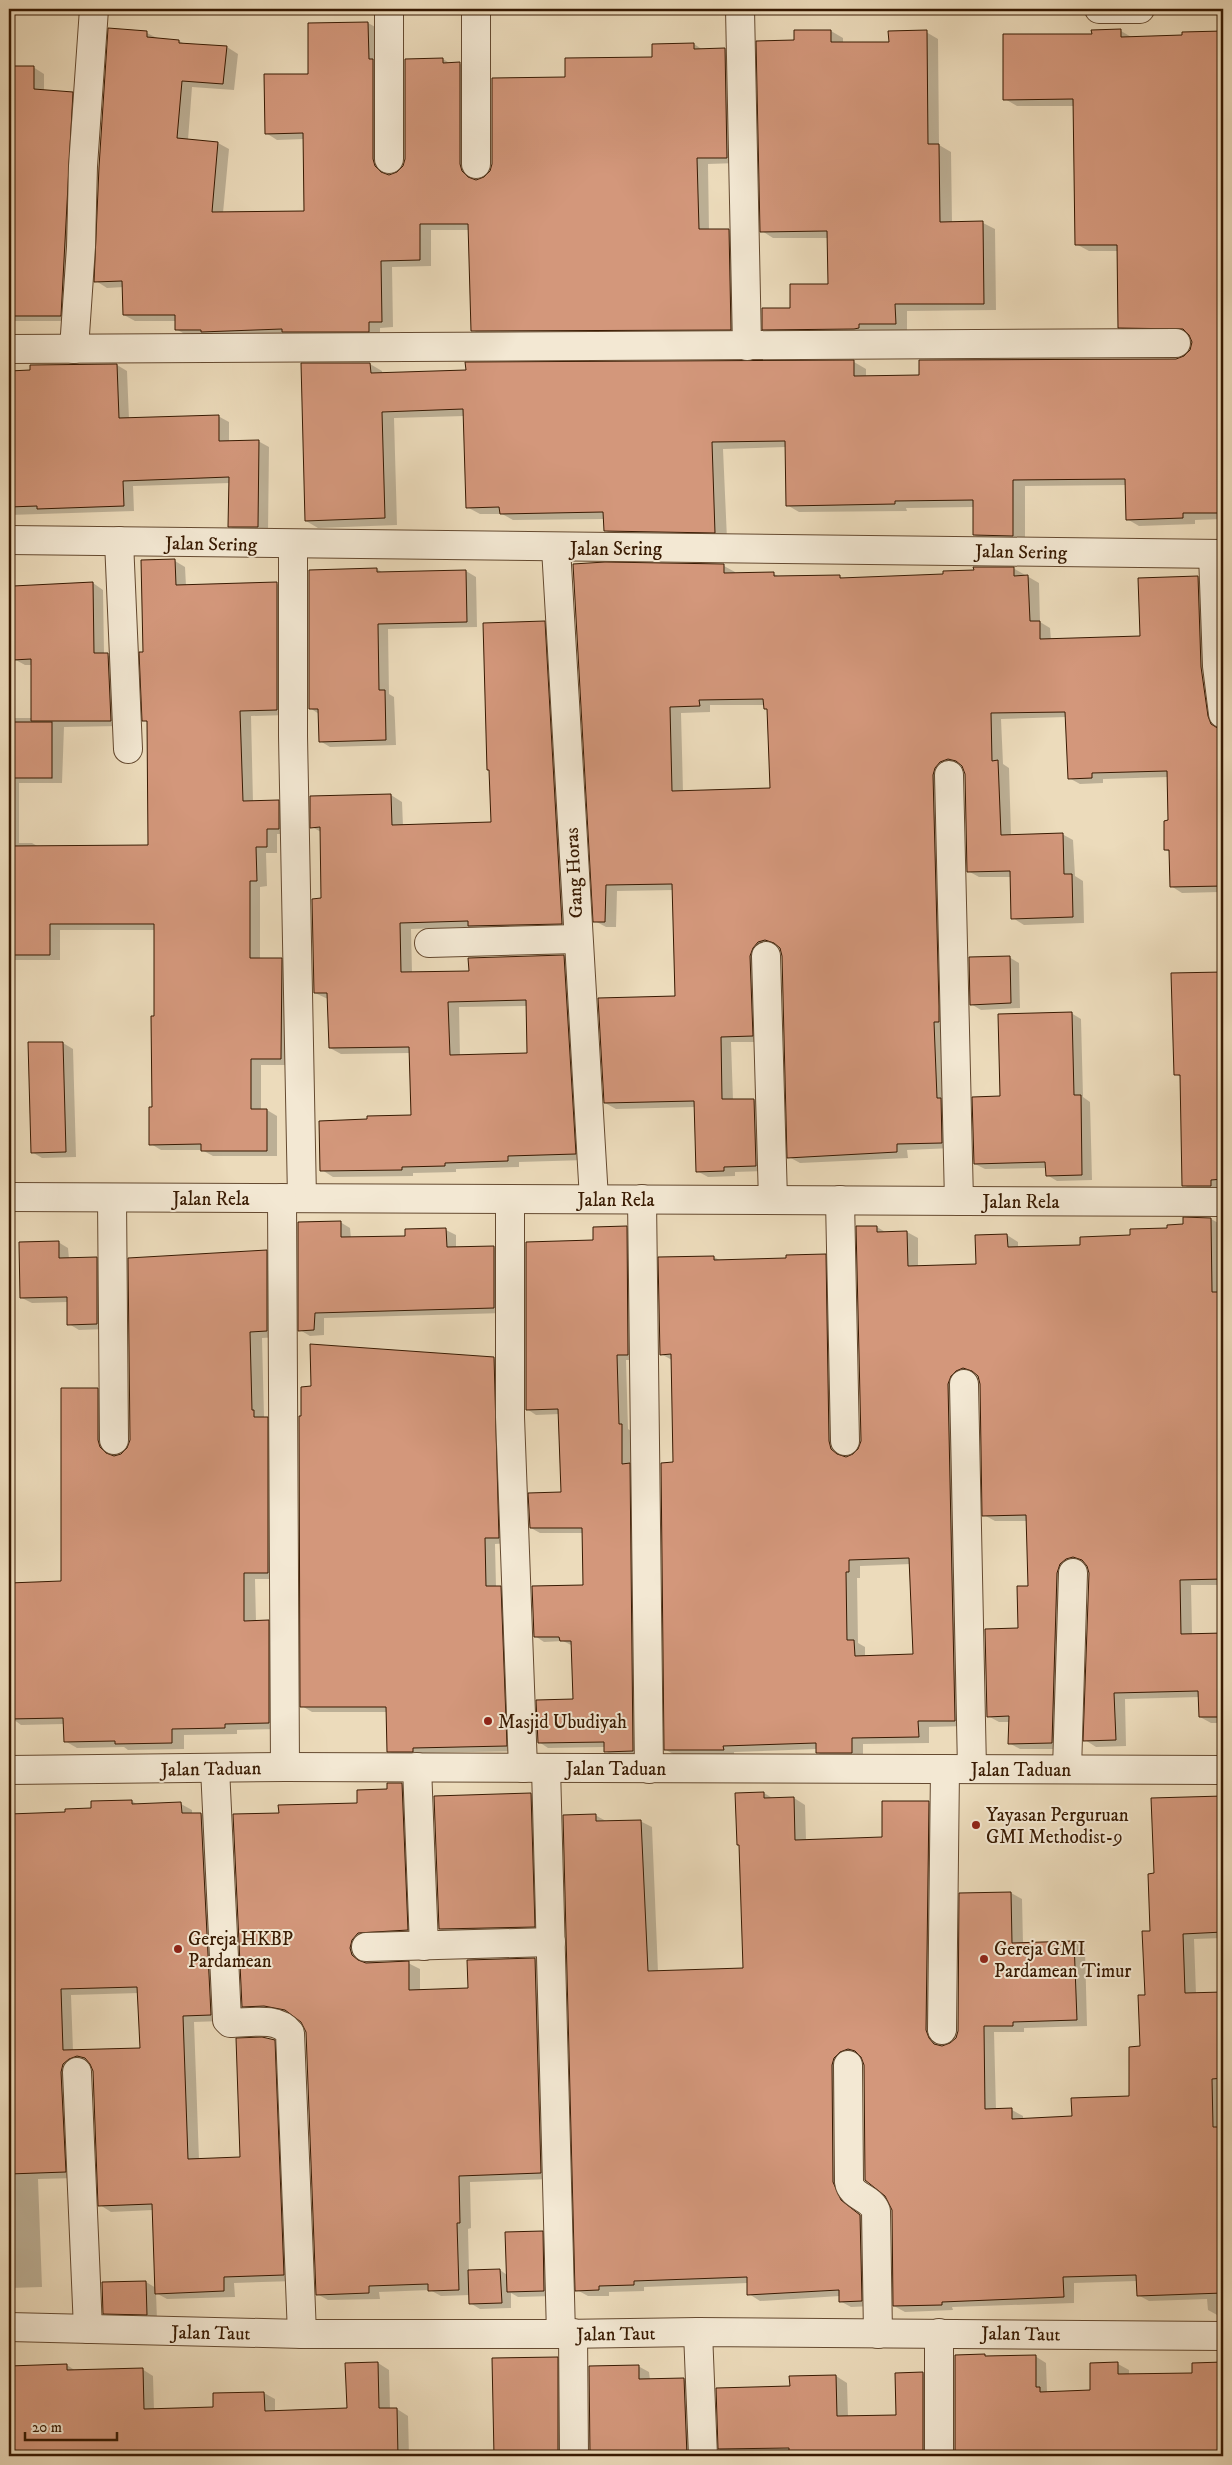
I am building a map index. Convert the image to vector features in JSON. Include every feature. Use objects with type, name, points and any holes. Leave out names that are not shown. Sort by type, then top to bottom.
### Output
[{"type":"street","points":[[74,349],[81,247],[83,166],[94,9]]},
{"type":"street","points":[[389,9],[390,159]]},
{"type":"street","points":[[476,9],[476,164]]},
{"type":"street","points":[[740,9],[747,346]]},
{"type":"street","points":[[1099,9],[1140,9]]},
{"type":"street","points":[[9,349],[616,344],[747,346],[1176,343]]},
{"type":"street","name":"Jalan Sering","points":[[9,540],[556,548],[1218,554]]},
{"type":"street","points":[[118,541],[128,749]]},
{"type":"street","points":[[285,1767],[292,1198],[293,544]]},
{"type":"street","name":"Gang Horas","points":[[556,548],[577,939],[594,1199]]},
{"type":"street","points":[[1218,554],[1217,666],[1223,714]]},
{"type":"street","points":[[949,774],[959,1201]]},
{"type":"street","points":[[429,943],[577,939]]},
{"type":"street","points":[[766,956],[773,1200]]},
{"type":"street","name":"Jalan Rela","points":[[9,1197],[1223,1202]]},
{"type":"street","points":[[112,1198],[114,1440]]},
{"type":"street","points":[[510,1199],[510,1418],[535,1768],[551,1942],[567,2334],[574,2456]]},
{"type":"street","points":[[642,1199],[649,1769]]},
{"type":"street","points":[[840,1200],[845,1441]]},
{"type":"street","points":[[964,1384],[972,1769]]},
{"type":"street","points":[[1067,1769],[1072,1573]]},
{"type":"street","points":[[417,1767],[424,1946]]},
{"type":"street","name":"Jalan Taduan","points":[[9,1770],[417,1767],[1223,1770]]},
{"type":"street","points":[[215,1768],[227,2020],[230,2024],[277,2022],[290,2033],[302,2334]]},
{"type":"street","points":[[942,2030],[945,1769]]},
{"type":"street","points":[[366,1947],[551,1942]]},
{"type":"street","points":[[848,2065],[849,2182],[852,2190],[872,2203],[876,2211],[878,2334]]},
{"type":"street","points":[[77,2072],[88,2329]]},
{"type":"street","name":"Jalan Taut","points":[[9,2327],[302,2334],[698,2332],[878,2334],[939,2332],[1223,2336]]},
{"type":"street","points":[[698,2332],[703,2456]]},
{"type":"street","points":[[939,2332],[939,2456]]},
{"type":"building","points":[[368,22],[369,59],[373,59],[373,159],[375,166],[381,172],[389,175],[397,172],[403,166],[405,159],[405,59],[443,58],[443,63],[460,62],[460,164],[462,171],[468,177],[476,180],[484,177],[490,171],[492,164],[492,78],[565,77],[565,58],[652,57],[652,44],[694,43],[694,49],[725,48],[727,158],[697,158],[699,229],[729,229],[731,330],[471,331],[468,224],[420,224],[420,260],[381,261],[382,322],[369,322],[369,332],[282,332],[282,329],[201,332],[201,330],[175,330],[175,315],[123,315],[122,281],[94,282],[108,28],[147,31],[147,37],[179,40],[179,43],[227,46],[223,84],[182,81],[177,138],[218,142],[212,212],[304,211],[303,133],[265,134],[264,74],[308,74],[308,23]]},
{"type":"building","points":[[1121,29],[1121,37],[1182,35],[1182,32],[1223,31],[1223,513],[1183,513],[1183,518],[1126,520],[1125,479],[1013,480],[1013,536],[973,535],[973,500],[895,501],[895,504],[786,506],[785,441],[712,442],[715,533],[604,531],[603,512],[500,514],[499,507],[466,508],[463,409],[382,412],[385,518],[305,521],[301,363],[370,363],[371,373],[466,370],[465,362],[854,360],[854,376],[919,375],[919,360],[1176,359],[1184,356],[1190,350],[1192,342],[1189,335],[1183,329],[1118,328],[1117,245],[1075,245],[1073,99],[1003,100],[1003,34],[1092,34],[1091,30]]},
{"type":"building","points":[[794,30],[831,30],[831,42],[889,42],[888,31],[927,30],[928,144],[939,144],[940,222],[983,221],[984,304],[895,304],[896,324],[859,324],[859,328],[854,329],[762,330],[762,308],[790,308],[790,284],[828,284],[827,231],[760,232],[756,41],[794,40]]},
{"type":"building","points":[[9,66],[34,66],[34,89],[73,92],[61,316],[9,316]]},
{"type":"building","points":[[117,364],[119,418],[219,415],[219,441],[259,440],[258,527],[228,527],[229,477],[123,481],[124,506],[37,509],[37,506],[9,507],[9,371],[30,370],[30,365]]},
{"type":"building","points":[[175,559],[176,585],[277,582],[277,710],[240,711],[243,801],[279,800],[279,829],[267,829],[267,847],[256,847],[257,881],[250,881],[250,958],[282,958],[281,1059],[251,1059],[251,1109],[267,1109],[267,1151],[201,1151],[201,1144],[149,1145],[149,1107],[152,1107],[151,1016],[154,1016],[154,924],[50,924],[50,955],[9,955],[9,846],[148,845],[147,721],[142,721],[139,652],[143,652],[141,560]]},
{"type":"building","points":[[605,562],[724,564],[724,573],[774,572],[774,576],[840,575],[840,578],[943,574],[943,571],[974,570],[973,567],[1014,567],[1014,576],[1028,575],[1030,621],[1040,621],[1040,639],[1140,636],[1138,578],[1198,576],[1201,667],[1208,716],[1211,724],[1219,729],[1223,886],[1170,887],[1169,850],[1164,850],[1164,821],[1168,820],[1167,771],[1092,773],[1092,778],[1068,779],[1065,712],[991,713],[992,761],[998,760],[1001,835],[1063,833],[1064,874],[1072,874],[1073,917],[1011,919],[1010,871],[967,872],[965,774],[962,766],[956,761],[948,759],[940,762],[935,768],[933,775],[939,1006],[939,1022],[934,1022],[937,1098],[941,1098],[942,1143],[897,1144],[897,1152],[787,1158],[782,956],[780,948],[774,943],[765,940],[758,942],[750,956],[753,1036],[721,1037],[722,1099],[754,1099],[756,1166],[724,1167],[724,1171],[696,1172],[694,1101],[604,1103],[598,998],[675,996],[672,884],[606,885],[605,922],[593,922],[573,564]],"holes":[[[763,699],[764,709],[767,709],[770,788],[672,791],[670,707],[700,706],[699,700]]]},
{"type":"building","points":[[377,568],[377,572],[466,570],[467,622],[378,624],[379,690],[385,690],[386,740],[319,742],[318,709],[309,709],[309,570]]},
{"type":"building","points":[[93,582],[94,653],[108,653],[111,721],[31,721],[31,659],[13,660],[13,586]]},
{"type":"building","points":[[545,621],[562,924],[468,926],[468,921],[400,923],[401,972],[469,971],[468,958],[564,955],[576,1154],[508,1156],[508,1161],[445,1163],[445,1166],[402,1167],[402,1170],[320,1171],[319,1121],[367,1119],[367,1116],[411,1115],[409,1047],[329,1048],[327,993],[314,993],[312,899],[321,898],[320,827],[310,828],[310,796],[391,794],[392,825],[491,822],[489,770],[487,770],[483,623]],"holes":[[[526,1000],[527,1053],[450,1055],[448,1002]]]},
{"type":"building","points":[[9,722],[52,722],[52,778],[9,778]]},
{"type":"building","points":[[1010,956],[1011,1003],[970,1005],[969,957]]},
{"type":"building","points":[[1223,972],[1223,1179],[1211,1180],[1211,1186],[1182,1186],[1180,1075],[1174,1075],[1171,973]]},
{"type":"building","points":[[1072,1012],[1074,1095],[1081,1095],[1082,1175],[1046,1176],[1045,1162],[974,1164],[972,1097],[1000,1096],[998,1014]]},
{"type":"building","points":[[28,1042],[63,1042],[66,1152],[31,1153]]},
{"type":"building","points":[[1183,1217],[1211,1218],[1212,1292],[1223,1292],[1223,1579],[1180,1580],[1181,1634],[1223,1633],[1223,1717],[1199,1717],[1198,1691],[1114,1693],[1116,1740],[1083,1741],[1089,1573],[1087,1566],[1082,1560],[1073,1557],[1066,1559],[1060,1564],[1057,1573],[1052,1743],[1008,1744],[1009,1716],[987,1717],[985,1629],[1018,1628],[1017,1586],[1028,1586],[1026,1515],[982,1516],[980,1384],[978,1376],[972,1371],[963,1368],[951,1376],[948,1384],[955,1721],[918,1721],[919,1737],[852,1738],[852,1753],[816,1753],[816,1743],[723,1746],[724,1750],[664,1750],[661,1463],[673,1462],[671,1354],[660,1355],[658,1257],[714,1256],[714,1260],[786,1258],[786,1255],[826,1254],[829,1441],[831,1449],[837,1454],[846,1457],[858,1449],[861,1441],[856,1226],[877,1226],[877,1232],[907,1231],[908,1266],[976,1264],[975,1235],[1007,1234],[1008,1247],[1080,1245],[1080,1237],[1130,1235],[1130,1229],[1167,1228],[1167,1225],[1183,1224]],"holes":[[[909,1558],[913,1654],[855,1656],[854,1640],[847,1640],[846,1572],[849,1572],[849,1560]]]},
{"type":"building","points":[[341,1221],[341,1237],[405,1236],[405,1229],[446,1228],[447,1247],[494,1246],[494,1308],[315,1313],[314,1330],[298,1331],[298,1222]]},
{"type":"building","points":[[627,1226],[628,1355],[617,1355],[619,1424],[622,1424],[622,1464],[630,1463],[633,1751],[604,1752],[604,1742],[538,1743],[536,1700],[573,1699],[571,1641],[560,1641],[559,1637],[534,1637],[532,1586],[583,1585],[582,1528],[530,1528],[528,1493],[561,1492],[558,1409],[526,1410],[526,1242],[593,1240],[593,1227]]},
{"type":"building","points":[[59,1241],[59,1258],[97,1257],[97,1324],[67,1325],[67,1297],[20,1298],[19,1242]]},
{"type":"building","points":[[267,1250],[267,1331],[250,1332],[252,1410],[254,1410],[254,1417],[268,1417],[268,1573],[244,1573],[244,1621],[269,1620],[269,1723],[225,1724],[225,1728],[172,1729],[172,1743],[115,1744],[115,1741],[64,1742],[63,1718],[9,1719],[9,1583],[61,1581],[61,1388],[98,1388],[98,1440],[100,1447],[106,1453],[114,1456],[121,1454],[127,1448],[130,1440],[128,1258]]},
{"type":"building","points":[[310,1344],[494,1357],[499,1538],[485,1538],[486,1586],[501,1586],[507,1746],[413,1748],[413,1752],[387,1752],[386,1707],[300,1707],[299,1416],[301,1416],[301,1387],[311,1386]]},
{"type":"building","points":[[387,1783],[402,1783],[408,1930],[358,1933],[352,1940],[350,1948],[352,1955],[366,1963],[409,1961],[409,1990],[468,1988],[467,1960],[535,1958],[541,2173],[459,2176],[460,2223],[457,2223],[459,2290],[428,2291],[428,2284],[369,2286],[369,2293],[316,2295],[306,2032],[301,2022],[285,2010],[264,2006],[242,2007],[233,1814],[279,1813],[278,1805],[357,1803],[357,1790],[387,1789]]},
{"type":"building","points":[[764,1792],[764,1798],[794,1797],[795,1840],[882,1837],[882,1801],[929,1801],[926,2030],[934,2044],[942,2046],[950,2043],[956,2038],[958,2031],[959,1893],[1011,1892],[1012,1943],[1074,1941],[1077,2020],[1013,2022],[1013,2026],[984,2026],[985,2109],[1012,2108],[1012,2119],[1072,2116],[1071,2098],[1129,2096],[1129,2047],[1140,2046],[1138,1995],[1145,1995],[1142,1931],[1150,1931],[1148,1874],[1154,1873],[1151,1798],[1223,1796],[1223,1932],[1183,1934],[1185,1993],[1223,1992],[1223,2078],[1212,2079],[1213,2127],[1223,2127],[1223,2293],[1137,2296],[1136,2275],[1063,2277],[1064,2297],[942,2302],[942,2305],[893,2306],[892,2210],[885,2196],[865,2180],[864,2065],[861,2057],[855,2051],[848,2049],[840,2052],[834,2058],[832,2065],[833,2182],[841,2200],[860,2215],[862,2301],[839,2302],[839,2290],[747,2295],[747,2277],[634,2281],[634,2285],[599,2286],[599,2290],[575,2291],[563,1815],[596,1814],[596,1821],[641,1820],[648,1971],[743,1968],[739,1845],[737,1845],[735,1793]]},
{"type":"building","points":[[531,1793],[535,1927],[439,1929],[434,1796]]},
{"type":"building","points":[[132,1800],[132,1804],[181,1802],[182,1813],[201,1813],[211,2015],[183,2016],[188,2159],[240,2157],[236,2038],[262,2037],[275,2040],[284,2275],[224,2277],[224,2291],[155,2294],[152,2204],[98,2206],[93,2071],[85,2058],[77,2056],[69,2059],[63,2064],[61,2072],[66,2172],[9,2174],[9,1814],[65,1812],[65,1809],[91,1808],[91,1801]],"holes":[[[137,1987],[140,2048],[63,2050],[61,1989]]]},
{"type":"building","points":[[543,2231],[544,2291],[507,2292],[505,2232]]},
{"type":"building","points":[[500,2269],[502,2303],[469,2304],[468,2270]]},
{"type":"building","points":[[146,2281],[147,2315],[103,2314],[102,2282]]},
{"type":"building","points":[[985,2354],[985,2356],[1036,2355],[1036,2387],[1040,2387],[1040,2392],[1090,2390],[1090,2363],[1118,2362],[1118,2374],[1192,2373],[1192,2363],[1223,2362],[1221,2456],[955,2456],[955,2355]]},
{"type":"building","points":[[558,2357],[558,2456],[494,2456],[492,2358]]},
{"type":"building","points":[[378,2362],[379,2408],[397,2408],[398,2456],[9,2456],[9,2366],[67,2364],[67,2370],[143,2368],[144,2409],[213,2407],[213,2393],[264,2392],[265,2411],[347,2408],[345,2363]]},
{"type":"building","points":[[639,2365],[639,2379],[684,2378],[687,2456],[590,2456],[589,2366]]},
{"type":"building","points":[[923,2372],[923,2456],[789,2456],[789,2448],[718,2449],[716,2388],[790,2386],[789,2376],[836,2375],[837,2416],[896,2415],[895,2373]]},
{"type":"place","name":"Masjid Ubudiyah","points":[[488,1721]]},
{"type":"place","name":"Yayasan Perguruan GMI Methodist-9","points":[[976,1825]]},
{"type":"place","name":"Gereja HKBP Pardamean","points":[[178,1949]]},
{"type":"place","name":"Gereja GMI Pardamean Timur","points":[[984,1959]]}]
